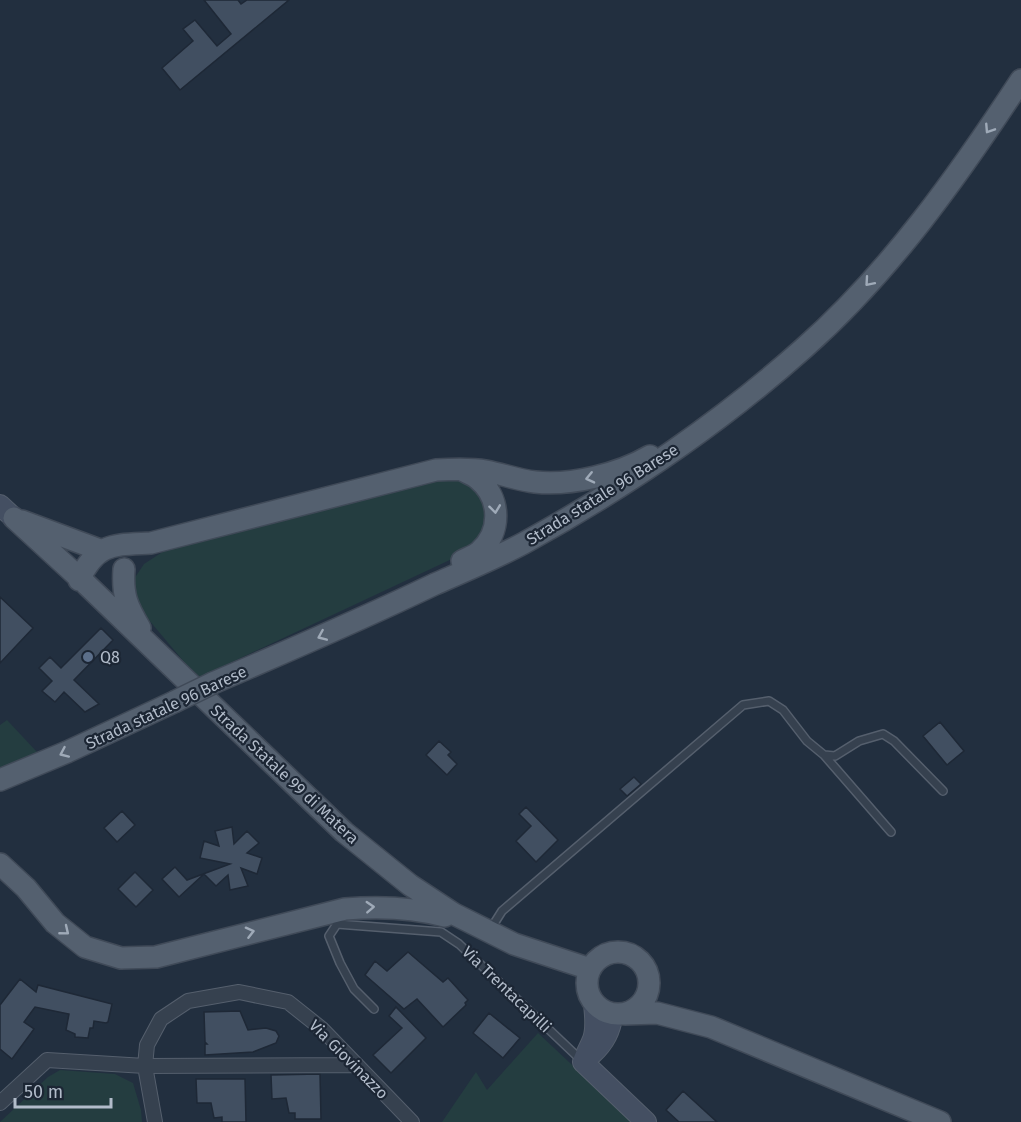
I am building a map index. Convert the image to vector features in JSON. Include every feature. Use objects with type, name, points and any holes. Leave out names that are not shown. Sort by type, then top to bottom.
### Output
[{"type":"main road","name":"Strada statale 96 Barese","points":[[0,780],[67,753],[213,683],[353,622],[522,544],[601,499],[680,447],[805,348],[852,300],[925,217],[974,151],[1021,80]]},
{"type":"main road","points":[[151,543],[124,569],[106,580],[83,582],[87,564],[100,550],[119,545],[151,543],[436,470],[458,468],[485,471],[536,482],[561,483],[592,479],[648,458],[752,392]]},
{"type":"main road","points":[[353,622],[479,552],[491,536],[497,516],[493,496],[477,478],[458,468]]},
{"type":"main road","points":[[7,512],[100,550]]},
{"type":"main road","name":"Strada Statale 99 di Matera","points":[[7,512],[344,832],[410,885],[469,922],[528,950],[590,986]]},
{"type":"main road","points":[[124,569],[123,586],[127,605],[153,649]]},
{"type":"main road","points":[[0,864],[26,888],[55,922],[85,947],[121,958],[156,957],[345,909],[377,906],[418,909],[469,922]]},
{"type":"main road","points":[[619,1014],[640,1006],[649,991],[650,981],[648,971],[642,962],[625,952],[614,951],[596,960],[590,986],[600,1009],[619,1014],[657,1013],[711,1027]]},
{"type":"main road","points":[[649,991],[711,1027],[940,1122]]},
{"type":"street","points":[[583,1062],[595,1031],[590,986]]},
{"type":"street","name":"Via Giovinazzo","points":[[145,1066],[147,1045],[161,1018],[188,1001],[239,992],[288,1002],[322,1029],[412,1122]]},
{"type":"street","points":[[583,1062],[605,1040],[619,1014]]},
{"type":"street","points":[[0,1103],[47,1060],[145,1066],[357,1065]]},
{"type":"street","name":"Via Trentacapilli","points":[[583,1062],[646,1122]]},
{"type":"street","points":[[145,1066],[155,1122]]},
{"type":"lane","points":[[488,932],[502,911],[743,705],[769,701],[783,710],[807,741],[824,755],[891,832]]},
{"type":"lane","points":[[824,755],[835,756],[859,741],[883,735],[894,741],[943,791]]},
{"type":"lane","name":"Via Trentacapilli","points":[[374,1009],[354,989],[340,963],[329,936],[337,924],[441,932],[459,944],[583,1062]]},
{"type":"green space","points":[[447,474],[464,477],[485,501],[485,533],[469,551],[200,677],[185,663],[138,607],[134,579],[144,564],[164,551]]},
{"type":"green space","points":[[7,720],[37,752],[0,769],[0,725]]},
{"type":"green space","points":[[538,1033],[633,1122],[442,1122],[476,1072],[487,1090]]},
{"type":"green space","points":[[60,1070],[115,1074],[133,1083],[142,1122],[0,1122],[48,1077]]},
{"type":"building","points":[[204,0],[238,0],[241,4],[247,0],[289,0],[180,90],[162,68],[193,41],[183,29],[195,20],[217,46],[231,34]]},
{"type":"building","points":[[0,597],[33,628],[0,663]]},
{"type":"building","points":[[101,628],[113,640],[74,680],[99,704],[85,712],[64,692],[55,702],[42,691],[52,681],[39,668],[50,657],[61,668]]},
{"type":"building","points":[[940,722],[964,751],[947,765],[923,736]]},
{"type":"building","points":[[439,741],[451,752],[448,755],[457,764],[447,775],[426,755]]},
{"type":"building","points":[[634,777],[641,784],[627,796],[620,789]]},
{"type":"building","points":[[526,807],[558,840],[536,862],[516,841],[531,826],[519,814]]},
{"type":"building","points":[[122,811],[135,825],[117,842],[104,828]]},
{"type":"building","points":[[232,827],[234,844],[247,831],[259,843],[247,853],[262,858],[257,874],[241,868],[248,886],[230,890],[228,875],[216,886],[204,874],[179,897],[162,879],[175,867],[187,880],[230,864],[200,858],[204,841],[219,846],[215,831]]},
{"type":"building","points":[[135,872],[153,890],[136,907],[118,889]]},
{"type":"building","points":[[408,952],[443,982],[448,978],[468,1000],[466,1005],[443,1027],[417,999],[404,1009],[365,975],[375,961],[387,971]]},
{"type":"building","points":[[20,979],[36,992],[38,985],[112,1004],[108,1022],[94,1021],[88,1038],[75,1037],[75,1034],[66,1030],[69,1014],[35,1007],[24,1022],[34,1029],[12,1059],[0,1049],[0,1005]]},
{"type":"building","points":[[396,1007],[426,1038],[391,1073],[373,1055],[402,1028],[389,1016]]},
{"type":"building","points":[[240,1011],[248,1030],[266,1028],[276,1031],[279,1036],[276,1043],[253,1052],[205,1055],[205,1044],[207,1044],[205,1042],[204,1012]]},
{"type":"building","points":[[489,1013],[520,1038],[503,1058],[473,1033]]},
{"type":"building","points":[[320,1074],[321,1119],[295,1119],[295,1113],[289,1113],[286,1098],[272,1099],[271,1075]]},
{"type":"building","points":[[196,1079],[245,1079],[246,1122],[222,1122],[222,1117],[214,1118],[211,1103],[197,1103]]},
{"type":"building","points":[[683,1091],[717,1122],[679,1122],[666,1110]]},
{"type":"place","name":"Q8","points":[[88,657]]}]
